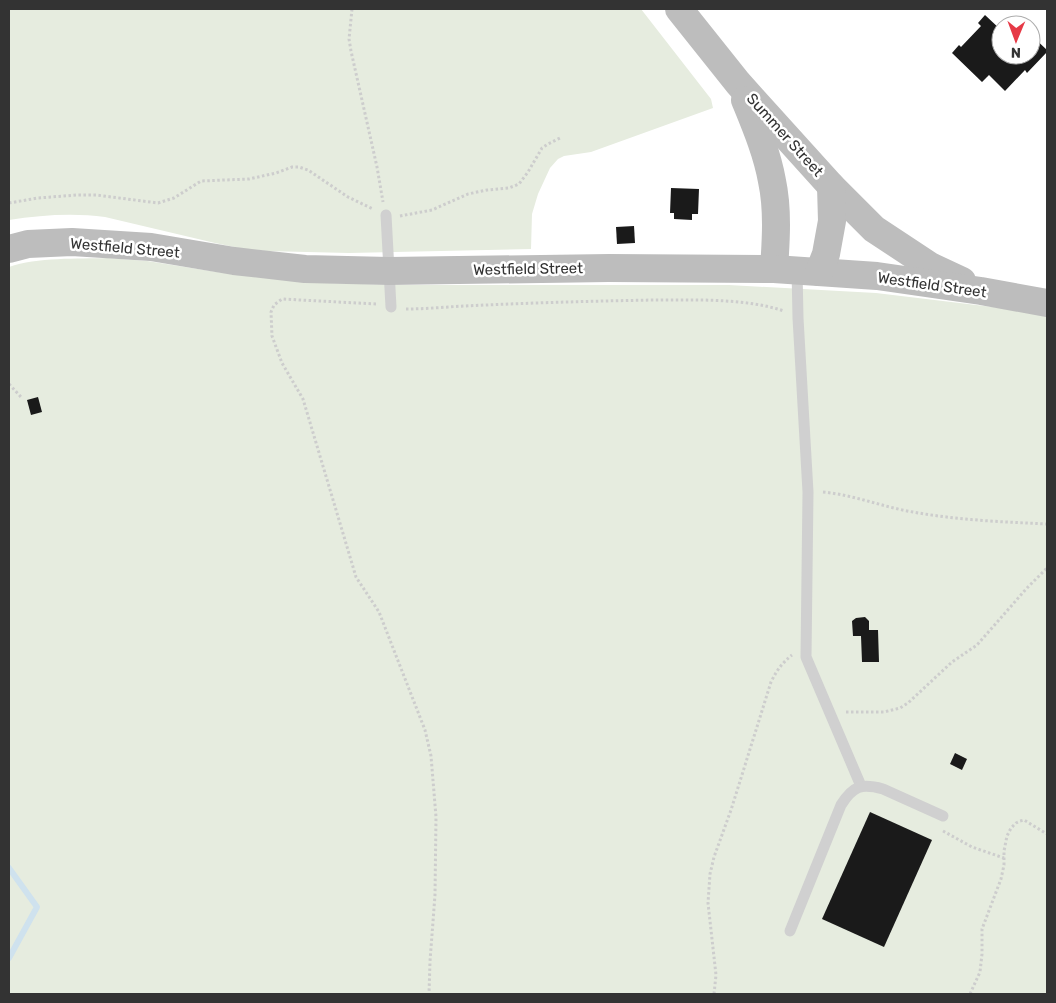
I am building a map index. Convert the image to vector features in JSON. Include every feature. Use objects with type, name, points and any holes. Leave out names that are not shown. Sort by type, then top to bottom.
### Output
[{"type":"main road","name":"Summer Street","points":[[679,9],[738,83],[831,186],[874,229],[930,266],[981,291]]},
{"type":"main road","name":"Summer Street","points":[[738,83],[762,143],[772,182],[776,214],[776,242],[797,270],[826,254],[832,221],[831,186]]},
{"type":"main road","name":"Westfield Street","points":[[9,249],[28,244],[82,242],[150,247],[234,261],[305,269],[389,271],[609,268],[797,270],[877,276],[1047,303]]},
{"type":"lane","points":[[386,215],[391,307]]},
{"type":"lane","points":[[797,270],[808,492],[806,657],[861,786]]},
{"type":"lane","points":[[790,931],[841,805],[857,787],[883,789],[943,816]]},
{"type":"path","points":[[352,9],[351,51],[386,215]]},
{"type":"path","points":[[9,203],[38,198],[77,195],[158,202],[174,198],[201,182],[249,179],[292,167],[299,167],[308,170],[348,197],[386,215],[402,216],[432,210],[468,194],[509,188],[519,184],[542,148],[562,137]]},
{"type":"path","points":[[429,994],[435,896],[436,817],[431,756],[425,730],[379,612],[356,577],[303,399],[282,362],[272,336],[271,312],[274,305],[282,299],[372,303],[408,309],[623,300],[681,300],[753,304],[774,308],[798,318]]},
{"type":"path","points":[[9,384],[21,397]]},
{"type":"path","points":[[808,492],[836,494],[913,512],[989,521],[1047,524]]},
{"type":"path","points":[[830,716],[844,712],[884,712],[900,708],[908,703],[952,662],[977,645],[1047,568]]},
{"type":"path","points":[[714,994],[716,975],[708,903],[710,874],[714,857],[776,672],[784,661],[805,646]]},
{"type":"path","points":[[923,807],[942,831],[972,847],[1004,858]]},
{"type":"path","points":[[970,994],[978,979],[981,964],[982,930],[1004,865],[1007,836],[1011,828],[1020,820],[1027,821],[1047,834]]},
{"type":"shaded area","points":[[9,9],[641,9],[711,99],[713,108],[591,152],[564,156],[558,159],[550,168],[538,194],[532,214],[531,249],[349,253],[265,251],[215,243],[105,217],[57,215],[9,220]]},
{"type":"shaded area","points":[[107,258],[147,261],[217,272],[328,283],[395,285],[729,285],[876,293],[1047,315],[1047,994],[9,994],[9,267],[45,260]]},
{"type":"building","points":[[985,15],[991,21],[991,65],[1035,65],[1027,73],[1025,70],[1005,91],[989,75],[982,82],[952,53],[959,45],[961,47],[981,26],[978,23]]},
{"type":"building","points":[[1041,44],[1047,50],[1041,58]]},
{"type":"building","points":[[671,188],[699,189],[698,214],[692,214],[692,220],[674,219],[674,213],[670,213]]},
{"type":"building","points":[[634,226],[635,243],[617,244],[616,227]]},
{"type":"building","points":[[38,397],[42,412],[31,415],[27,400]]},
{"type":"building","points":[[865,617],[869,621],[869,630],[878,630],[879,662],[862,662],[861,636],[853,636],[852,621],[856,618]]},
{"type":"building","points":[[955,753],[967,759],[962,770],[950,764]]},
{"type":"building","points":[[870,812],[932,840],[884,947],[822,919]]},
{"type":"waterway","points":[[9,868],[37,907],[9,958]]}]
